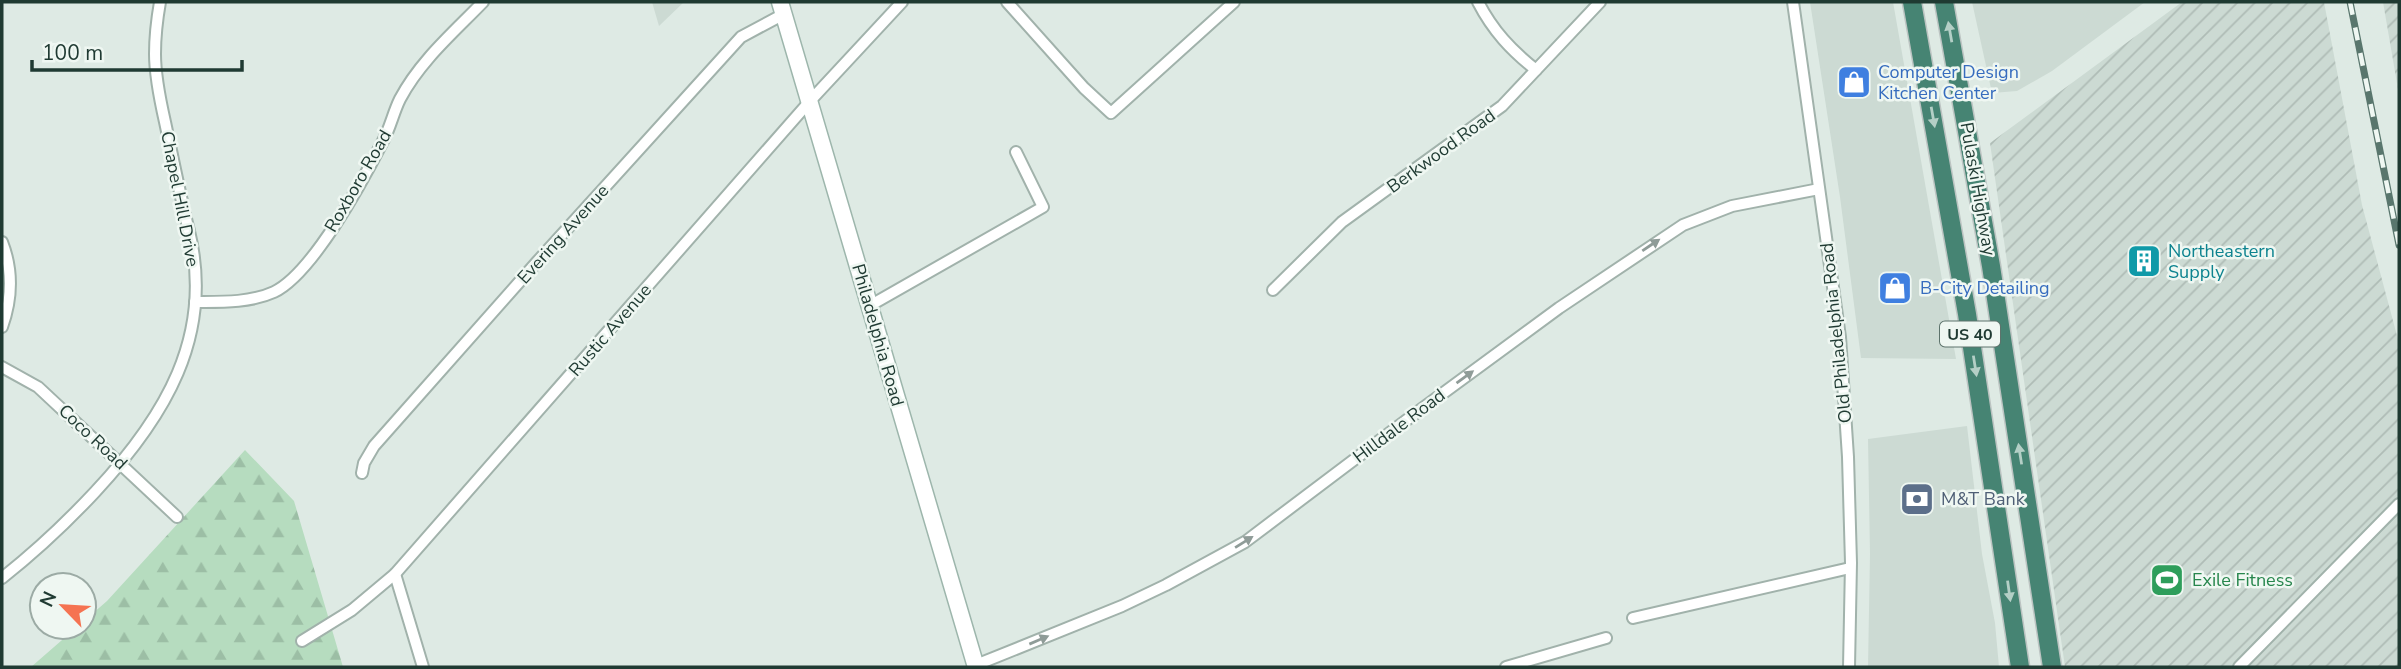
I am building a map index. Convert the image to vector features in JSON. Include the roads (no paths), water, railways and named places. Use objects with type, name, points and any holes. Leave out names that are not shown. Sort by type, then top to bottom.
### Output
[{"type":"highway","name":"Pulaski Highway","points":[[1912,2],[1967,314],[2020,667]]},
{"type":"highway","name":"Pulaski Highway","points":[[1944,2],[1991,265],[2052,667]]},
{"type":"main road","name":"Philadelphia Road","points":[[782,8],[976,666]]},
{"type":"street","name":"Chapel Hill Drive","points":[[2,578],[63,524],[121,463],[145,433],[168,397],[184,357],[194,320],[195,269],[190,233],[158,86],[155,57],[160,2]]},
{"type":"street","name":"Roxboro Road","points":[[195,302],[259,297],[273,292],[298,274],[336,222],[365,174],[383,142],[401,97],[419,69],[483,2]]},
{"type":"street","name":"Rustic Avenue","points":[[302,641],[352,610],[395,574],[810,101],[902,2]]},
{"type":"street","points":[[1007,2],[1084,88],[1111,113],[1234,2]]},
{"type":"street","points":[[1478,2],[1493,29],[1511,50],[1536,70]]},
{"type":"street","name":"Berkwood Road","points":[[1273,290],[1342,222],[1478,126],[1502,106],[1600,2]]},
{"type":"street","name":"Old Philadelphia Road","points":[[1793,2],[1840,337],[1848,457],[1849,667]]},
{"type":"street","name":"Evering Avenue","points":[[362,473],[363,463],[374,446],[537,262],[741,37],[782,8]]},
{"type":"street","points":[[870,305],[1043,207],[1016,152]]},
{"type":"street","name":"Hilldale Road","points":[[976,666],[1122,606],[1245,542],[1559,308],[1683,225],[1732,206],[1819,189]]},
{"type":"street","points":[[2,242],[10,284],[8,310],[2,327]]},
{"type":"street","name":"Coco Road","points":[[2,367],[38,387],[177,517]]},
{"type":"street","points":[[2239,667],[2399,503]]},
{"type":"street","points":[[1633,618],[1850,568]]},
{"type":"street","points":[[395,574],[423,667]]},
{"type":"street","points":[[1506,667],[1606,638]]},
{"type":"railway","points":[[2350,2],[2399,245]]},
{"type":"place","name":"Computer Design Kitchen Center","points":[[1854,82]]},
{"type":"place","name":"Northeastern Supply","points":[[2144,261]]},
{"type":"place","name":"B-City Detailing","points":[[1895,288]]},
{"type":"place","name":"M&T Bank","points":[[1917,499]]},
{"type":"place","name":"Exile Fitness","points":[[2167,580]]}]
